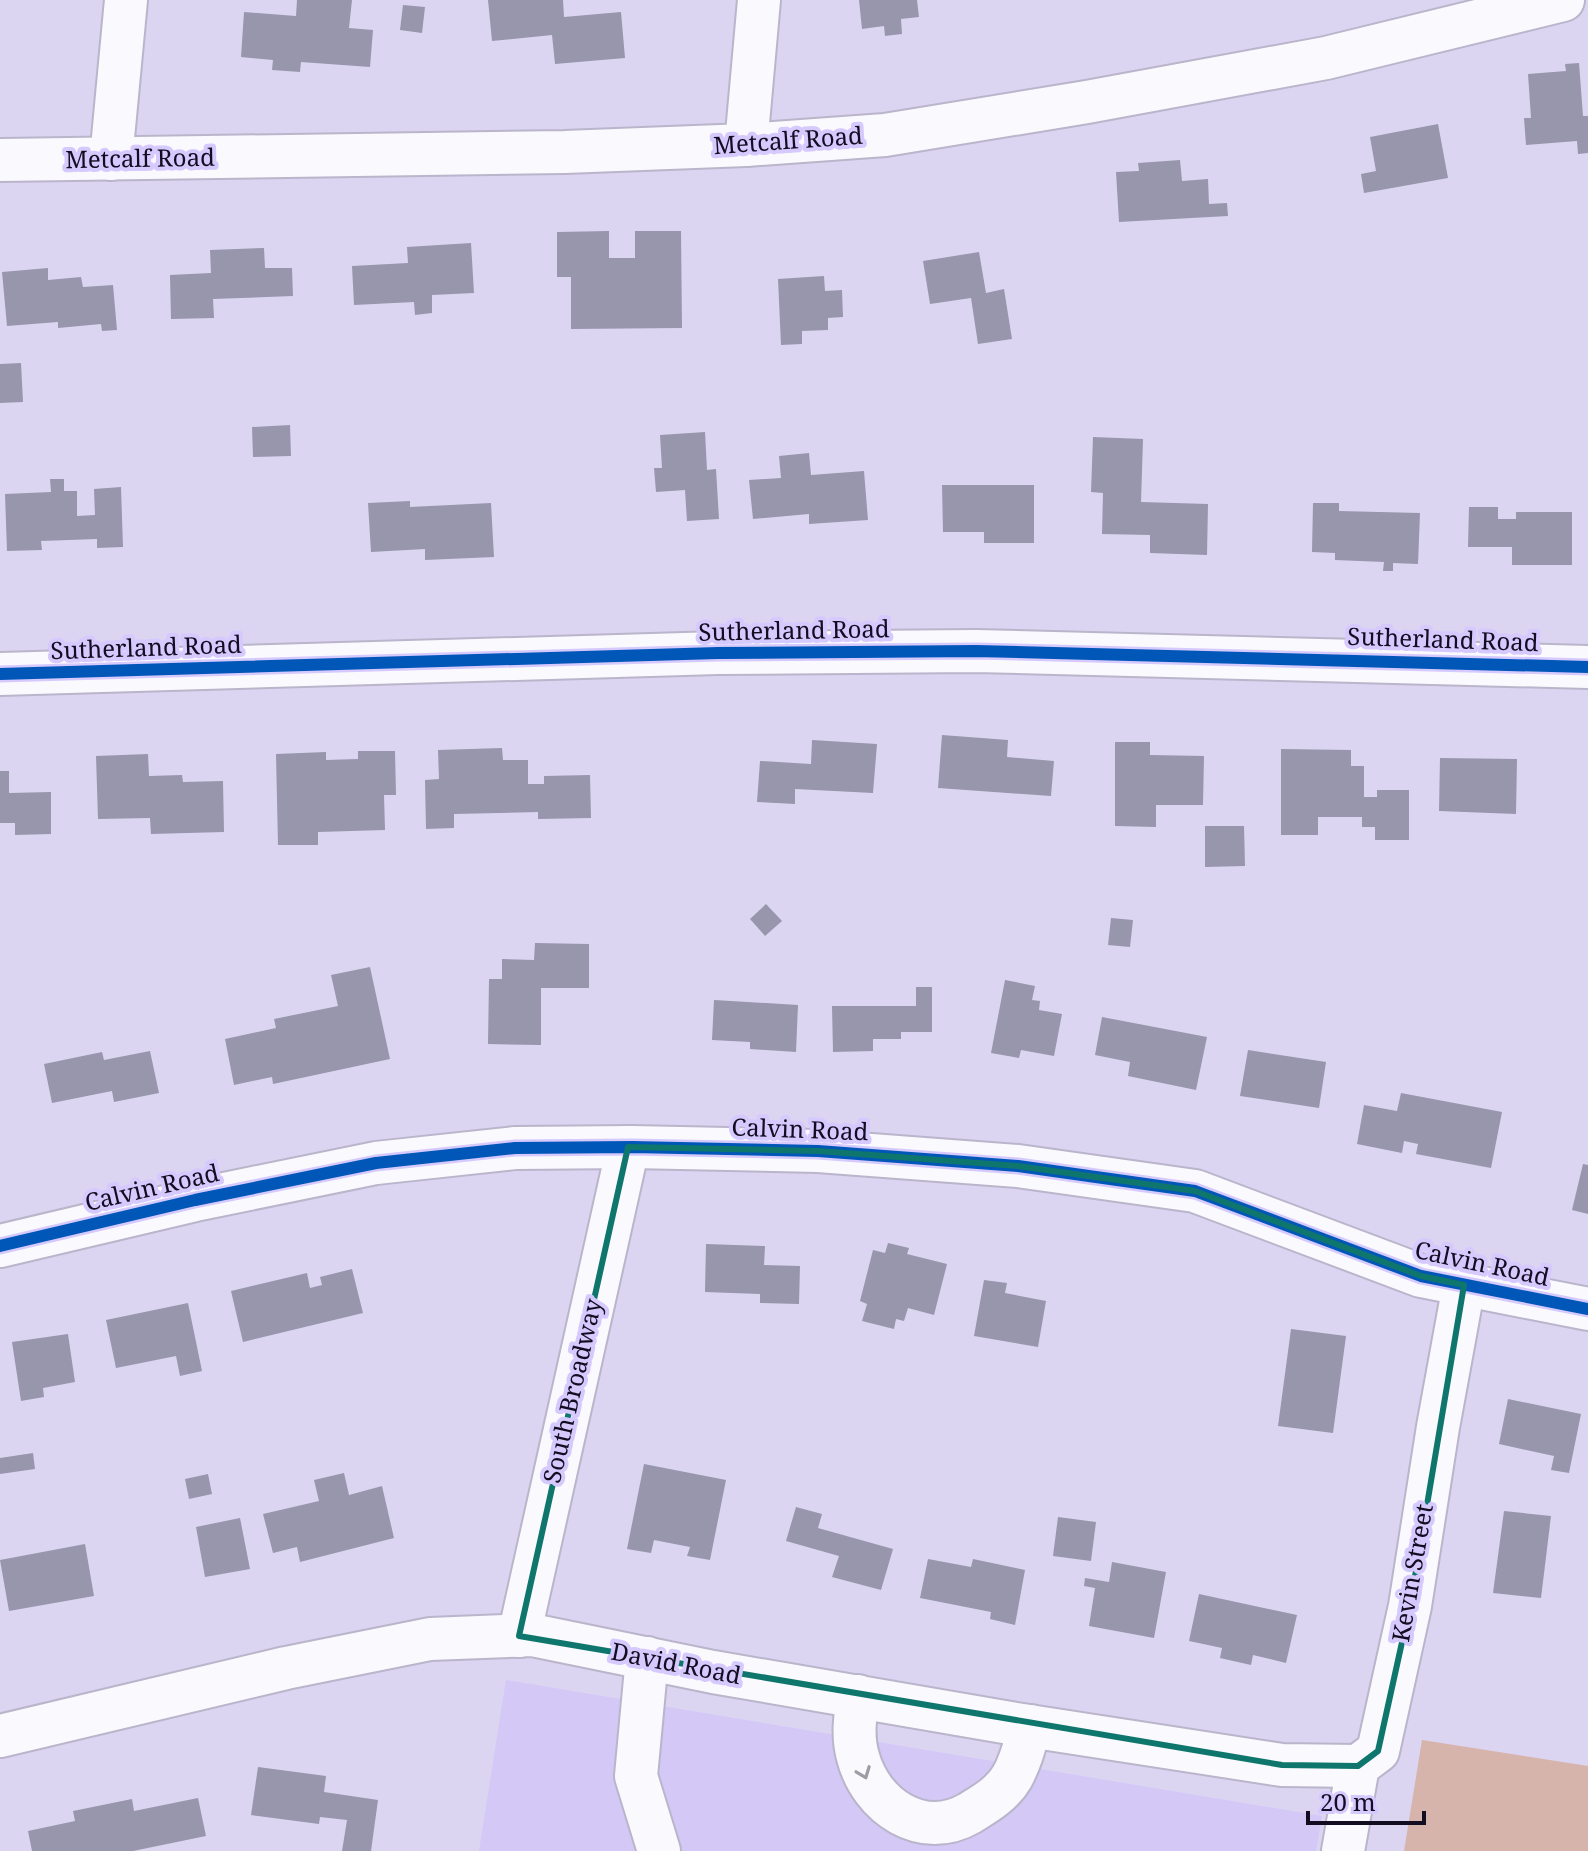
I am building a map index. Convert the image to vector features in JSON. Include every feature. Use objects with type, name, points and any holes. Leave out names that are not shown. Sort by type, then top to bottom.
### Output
[{"type":"street","points":[[111,159],[126,0]]},
{"type":"street","points":[[746,145],[759,0]]},
{"type":"street","name":"Metcalf Road","points":[[0,160],[549,152],[746,145],[885,135],[1326,58],[1563,0]]},
{"type":"street","name":"Sutherland Road","points":[[0,674],[718,653],[976,651],[1588,667]]},
{"type":"street","name":"South Broadway","points":[[519,1636],[628,1147]]},
{"type":"street","name":"Calvin Road","points":[[0,1246],[195,1200],[376,1163],[515,1148],[818,1151],[1018,1166],[1195,1191],[1421,1276],[1588,1309]]},
{"type":"street","name":"Kevin Street","points":[[1343,1851],[1358,1766],[1378,1751],[1410,1606],[1464,1285]]},
{"type":"street","name":"David Road","points":[[0,1736],[286,1668],[416,1642],[532,1635],[1030,1726],[1282,1765],[1358,1766]]},
{"type":"street","points":[[647,1658],[636,1776],[659,1851]]},
{"type":"street","points":[[858,1696],[853,1728],[857,1756],[867,1784],[885,1804],[904,1817],[921,1822],[939,1823],[960,1818],[997,1795],[1021,1760],[1030,1726]]},
{"type":"highlighted area","points":[[628,1147],[818,1151],[1018,1166],[1195,1191],[1421,1276],[1464,1285],[1410,1606],[1378,1751],[1358,1766],[1282,1765],[519,1636]]},
{"type":"shaded area","points":[[506,1680],[1322,1816],[1316,1851],[479,1851]]},
{"type":"shaded area","points":[[1422,1740],[1588,1766],[1588,1851],[1404,1851]]},
{"type":"building","points":[[297,0],[352,0],[349,28],[373,30],[370,67],[301,62],[300,72],[272,70],[273,60],[241,57],[244,12],[296,16]]},
{"type":"building","points":[[488,0],[563,0],[564,17],[621,12],[625,58],[555,64],[552,35],[492,41]]},
{"type":"building","points":[[859,0],[917,0],[919,17],[901,19],[902,34],[885,36],[884,26],[862,29]]},
{"type":"building","points":[[403,5],[425,7],[422,33],[400,30]]},
{"type":"building","points":[[1579,63],[1583,116],[1588,116],[1588,153],[1578,154],[1577,141],[1526,145],[1524,118],[1531,118],[1528,74],[1566,71],[1565,64]]},
{"type":"building","points":[[1438,124],[1448,178],[1364,193],[1361,174],[1376,171],[1370,137]]},
{"type":"building","points":[[1180,160],[1182,181],[1208,179],[1209,204],[1227,203],[1228,216],[1119,222],[1116,172],[1139,171],[1138,163]]},
{"type":"building","points":[[609,231],[609,258],[635,258],[635,231],[681,231],[682,328],[571,329],[571,277],[557,277],[557,232]]},
{"type":"building","points":[[471,243],[474,293],[432,295],[432,313],[415,315],[414,302],[354,305],[352,266],[408,263],[407,247]]},
{"type":"building","points":[[264,248],[265,268],[292,268],[293,296],[213,299],[214,318],[171,319],[170,275],[211,273],[210,250]]},
{"type":"building","points":[[979,252],[986,293],[1004,289],[1012,339],[978,344],[971,298],[930,304],[923,261]]},
{"type":"building","points":[[48,268],[48,280],[81,277],[83,287],[113,285],[117,330],[102,331],[101,324],[58,328],[58,322],[7,326],[2,272]]},
{"type":"building","points":[[824,276],[825,291],[842,290],[843,317],[828,318],[828,330],[802,331],[802,344],[781,345],[778,279]]},
{"type":"building","points":[[21,363],[23,402],[0,403],[0,364]]},
{"type":"building","points":[[290,425],[291,456],[253,457],[252,427]]},
{"type":"building","points":[[705,432],[707,470],[716,469],[719,519],[687,521],[685,490],[656,492],[654,468],[662,468],[660,435]]},
{"type":"building","points":[[1093,437],[1143,439],[1141,502],[1208,504],[1207,555],[1150,553],[1150,535],[1102,534],[1103,493],[1091,492]]},
{"type":"building","points":[[809,453],[811,475],[864,471],[868,520],[809,524],[809,514],[753,519],[749,480],[781,478],[779,456]]},
{"type":"building","points":[[50,479],[64,479],[64,491],[77,491],[77,516],[95,515],[94,489],[121,487],[123,547],[97,548],[97,539],[41,541],[42,550],[7,551],[5,494],[51,492]]},
{"type":"building","points":[[942,485],[1034,485],[1034,543],[984,543],[984,532],[943,532]]},
{"type":"building","points":[[410,501],[410,507],[491,503],[494,557],[425,560],[425,549],[371,552],[368,503]]},
{"type":"building","points":[[1313,503],[1339,503],[1339,511],[1420,513],[1418,564],[1393,563],[1393,571],[1383,571],[1384,562],[1335,560],[1335,553],[1312,552]]},
{"type":"building","points":[[1469,507],[1498,507],[1498,519],[1516,519],[1516,512],[1572,512],[1572,565],[1512,565],[1512,547],[1468,547]]},
{"type":"building","points":[[942,735],[1008,740],[1007,757],[1054,761],[1051,796],[938,788]]},
{"type":"building","points":[[812,740],[877,744],[873,793],[795,789],[795,804],[757,802],[760,761],[811,764]]},
{"type":"building","points":[[1115,742],[1150,742],[1150,755],[1204,756],[1203,805],[1156,805],[1156,827],[1115,826]]},
{"type":"building","points":[[502,748],[503,760],[528,760],[528,784],[544,784],[544,776],[590,775],[591,818],[538,819],[538,812],[454,814],[454,828],[426,829],[425,780],[439,779],[438,750]]},
{"type":"building","points":[[1281,749],[1351,750],[1351,766],[1364,766],[1364,797],[1377,797],[1377,790],[1409,790],[1409,840],[1375,840],[1375,827],[1362,827],[1362,817],[1318,817],[1318,835],[1281,835]]},
{"type":"building","points":[[358,751],[395,751],[396,795],[384,795],[385,830],[318,832],[318,845],[278,845],[276,754],[326,752],[326,760],[358,759]]},
{"type":"building","points":[[148,754],[149,776],[182,775],[183,782],[223,781],[224,832],[151,834],[150,818],[98,819],[96,756]]},
{"type":"building","points":[[1440,758],[1517,759],[1516,814],[1439,811]]},
{"type":"building","points":[[0,771],[9,771],[9,793],[51,792],[51,834],[15,835],[15,823],[0,823]]},
{"type":"building","points":[[1205,826],[1244,826],[1245,866],[1205,867]]},
{"type":"building","points":[[766,904],[782,921],[765,936],[750,919]]},
{"type":"building","points":[[1111,918],[1133,920],[1130,947],[1108,945]]},
{"type":"building","points":[[535,943],[589,944],[589,988],[541,988],[541,1045],[488,1044],[489,979],[502,979],[502,959],[534,960]]},
{"type":"building","points":[[370,967],[390,1059],[273,1084],[272,1077],[234,1085],[225,1039],[276,1028],[274,1019],[338,1006],[331,975]]},
{"type":"building","points":[[1005,980],[1035,986],[1032,1000],[1040,1001],[1039,1010],[1062,1014],[1054,1056],[1021,1050],[1019,1058],[991,1053]]},
{"type":"building","points":[[916,987],[932,987],[932,1032],[901,1032],[901,1039],[873,1039],[873,1051],[833,1052],[832,1006],[916,1006]]},
{"type":"building","points":[[714,1000],[798,1005],[796,1052],[750,1049],[750,1042],[712,1040]]},
{"type":"building","points":[[1102,1017],[1207,1037],[1196,1090],[1128,1076],[1130,1062],[1095,1055]]},
{"type":"building","points":[[1248,1050],[1326,1062],[1319,1108],[1240,1096]]},
{"type":"building","points":[[150,1051],[159,1093],[114,1102],[112,1091],[52,1103],[44,1064],[102,1052],[104,1060]]},
{"type":"building","points":[[1401,1093],[1502,1112],[1491,1168],[1416,1154],[1418,1144],[1404,1141],[1402,1153],[1357,1144],[1364,1105],[1397,1111]]},
{"type":"building","points":[[1583,1164],[1588,1165],[1588,1214],[1572,1210]]},
{"type":"building","points":[[888,1243],[909,1248],[907,1254],[947,1264],[934,1315],[908,1308],[904,1321],[896,1319],[894,1329],[862,1321],[867,1304],[860,1301],[873,1250],[885,1253]]},
{"type":"building","points":[[706,1244],[765,1246],[764,1265],[800,1266],[799,1304],[760,1303],[760,1294],[705,1292]]},
{"type":"building","points":[[352,1269],[363,1313],[243,1342],[231,1291],[307,1273],[310,1288],[322,1285],[320,1277]]},
{"type":"building","points":[[984,1280],[1007,1283],[1005,1293],[1046,1301],[1038,1347],[974,1336]]},
{"type":"building","points":[[188,1303],[202,1371],[180,1376],[176,1356],[116,1368],[106,1320]]},
{"type":"building","points":[[1291,1329],[1346,1336],[1333,1433],[1278,1426]]},
{"type":"building","points":[[68,1334],[75,1382],[43,1388],[44,1397],[21,1401],[12,1342]]},
{"type":"building","points":[[1508,1399],[1581,1414],[1569,1473],[1551,1470],[1554,1456],[1499,1444]]},
{"type":"building","points":[[33,1453],[35,1469],[0,1474],[0,1458]]},
{"type":"building","points":[[644,1464],[726,1480],[710,1560],[687,1556],[690,1547],[654,1540],[651,1553],[627,1549]]},
{"type":"building","points":[[344,1473],[349,1495],[382,1486],[394,1538],[300,1562],[297,1547],[273,1553],[263,1514],[319,1501],[314,1480]]},
{"type":"building","points":[[208,1474],[212,1494],[189,1499],[185,1479]]},
{"type":"building","points":[[796,1507],[822,1514],[818,1528],[893,1549],[881,1590],[832,1577],[839,1556],[786,1541]]},
{"type":"building","points":[[1504,1511],[1551,1516],[1541,1598],[1493,1593]]},
{"type":"building","points":[[1058,1517],[1096,1522],[1091,1561],[1053,1556]]},
{"type":"building","points":[[240,1518],[250,1569],[205,1577],[196,1527]]},
{"type":"building","points":[[85,1544],[94,1596],[9,1611],[0,1560]]},
{"type":"building","points":[[928,1559],[971,1567],[973,1559],[1025,1570],[1015,1625],[990,1619],[991,1612],[920,1598]]},
{"type":"building","points":[[1112,1562],[1166,1572],[1154,1638],[1089,1626],[1095,1588],[1084,1586],[1085,1578],[1109,1582]]},
{"type":"building","points":[[1199,1594],[1297,1615],[1286,1663],[1253,1655],[1251,1665],[1220,1658],[1222,1648],[1189,1641]]},
{"type":"building","points":[[258,1767],[326,1776],[324,1792],[378,1800],[371,1851],[342,1851],[347,1820],[320,1817],[319,1824],[251,1815]]},
{"type":"building","points":[[198,1798],[206,1836],[133,1851],[32,1851],[28,1831],[75,1821],[73,1811],[132,1799],[134,1811]]},
{"type":"cycle path","points":[[0,674],[718,653],[976,651],[1588,667]]},
{"type":"cycle path","points":[[0,1246],[195,1200],[376,1163],[515,1148],[818,1151],[1018,1166],[1195,1191],[1421,1276],[1588,1309]]}]
